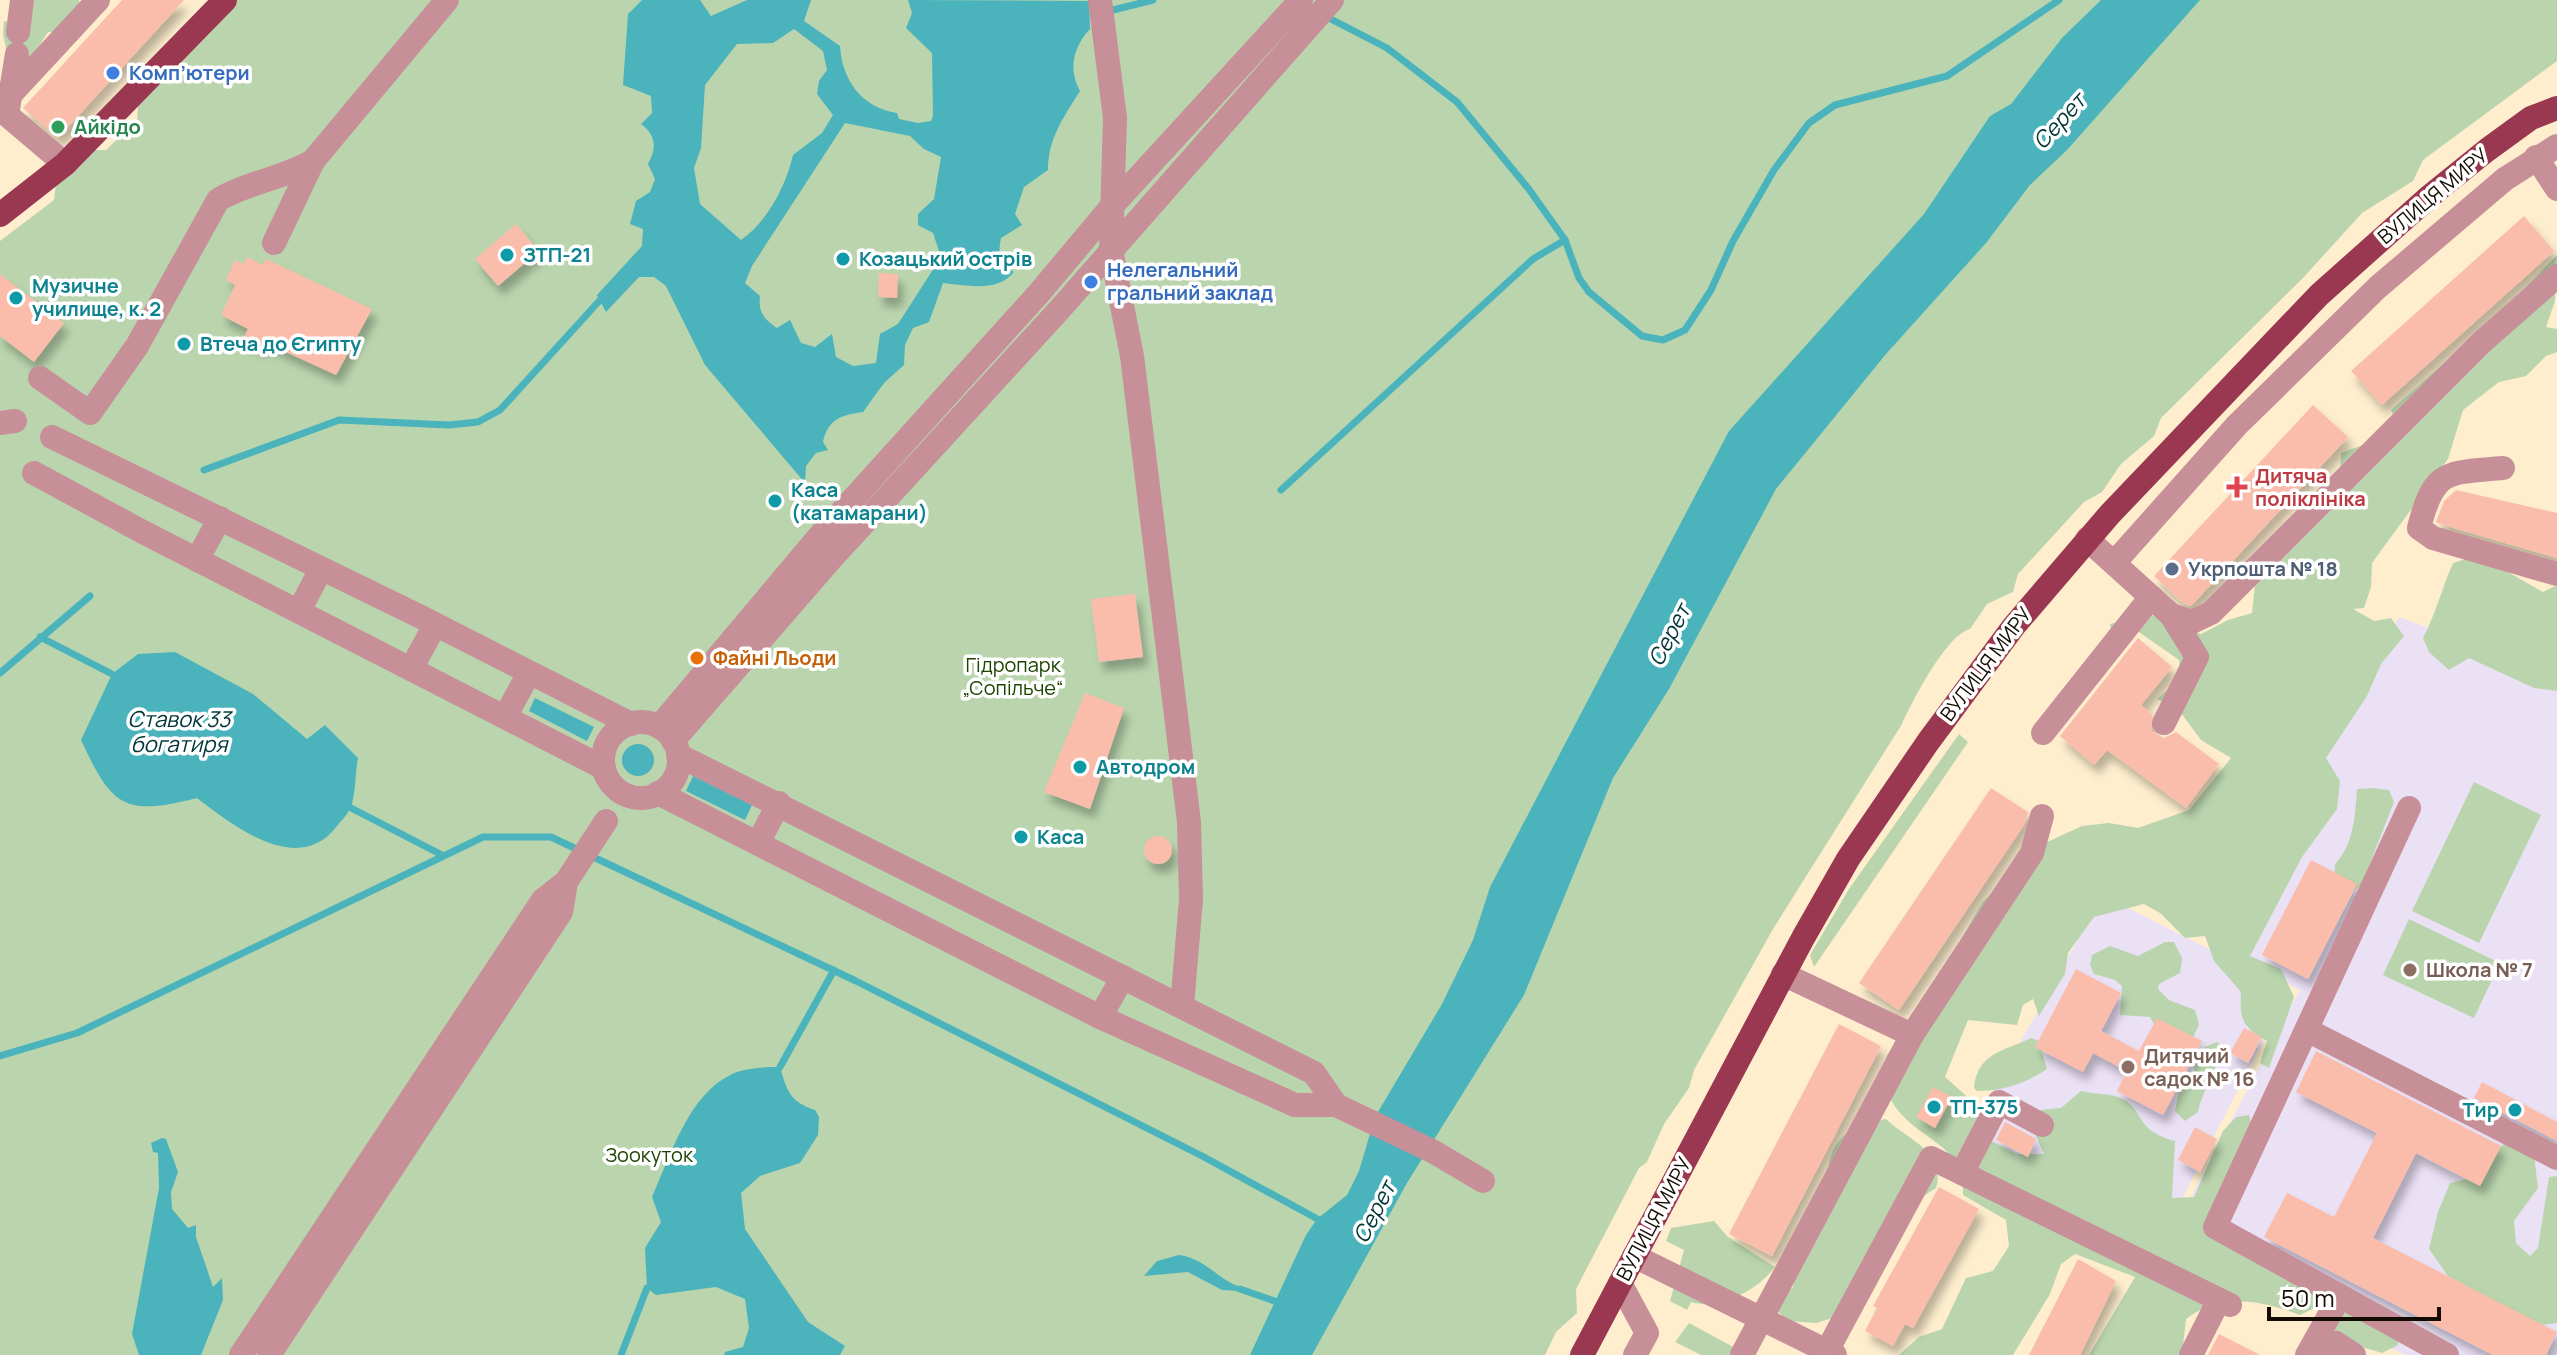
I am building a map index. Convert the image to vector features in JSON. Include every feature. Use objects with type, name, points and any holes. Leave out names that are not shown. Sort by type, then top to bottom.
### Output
[{"type":"main road","points":[[0,215],[65,164],[225,0]]},
{"type":"main road","name":"ВУЛИЦЯ МИРУ","points":[[1582,1355],[1783,974],[1848,859],[1928,742],[2014,626],[2087,539],[2319,295],[2430,196],[2487,150],[2531,118],[2557,108]]},
{"type":"street","points":[[22,0],[7,115],[65,164]]},
{"type":"street","points":[[10,95],[98,0]]},
{"type":"street","points":[[274,243],[313,161],[447,0]]},
{"type":"street","points":[[1100,0],[1115,118],[1111,250],[1132,356],[1189,822],[1191,899],[1182,1006]]},
{"type":"street","points":[[816,560],[1060,309],[1294,27],[1301,0]]},
{"type":"street","points":[[241,1355],[308,1274],[432,1085],[561,912],[566,882],[613,809],[658,793],[676,772],[670,741],[952,387],[1040,292],[1112,206],[1294,27],[1332,0]]},
{"type":"street","points":[[2114,563],[2237,425],[2346,317],[2505,179],[2546,152],[2557,189]]},
{"type":"street","points":[[40,378],[90,413],[137,346],[218,200],[240,187],[290,175],[313,161]]},
{"type":"street","points":[[2171,615],[2192,622],[2211,613],[2482,342],[2557,276]]},
{"type":"street","points":[[1040,292],[1060,309]]},
{"type":"street","points":[[952,387],[972,402]]},
{"type":"street","points":[[81,406],[57,439],[631,724]]},
{"type":"street","points":[[77,497],[97,458]]},
{"type":"street","points":[[2503,468],[2449,473],[2428,493],[2419,528],[2433,538],[2557,574]]},
{"type":"street","points":[[34,473],[604,768]]},
{"type":"street","points":[[197,560],[220,518]]},
{"type":"street","points":[[2087,539],[2171,615],[2197,657],[2164,723]]},
{"type":"street","points":[[299,611],[321,569]]},
{"type":"street","points":[[2043,733],[2151,597]]},
{"type":"street","points":[[411,669],[435,625]]},
{"type":"street","points":[[505,717],[529,673]]},
{"type":"street","points":[[613,809],[610,782],[604,768],[608,740],[631,724],[643,722],[670,741],[779,803],[1314,1073],[1336,1105]]},
{"type":"street","points":[[658,793],[1100,1017],[1295,1105],[1336,1105],[1434,1152],[1483,1181]]},
{"type":"street","points":[[758,843],[779,803]]},
{"type":"street","points":[[2409,808],[2215,1227],[2447,1355]]},
{"type":"street","points":[[1742,1355],[1912,1035],[2032,853],[2042,816]]},
{"type":"street","points":[[865,897],[887,859]]},
{"type":"street","points":[[998,965],[1019,926]]},
{"type":"street","points":[[1783,974],[1912,1035]]},
{"type":"street","points":[[1100,1017],[1123,977]]},
{"type":"street","points":[[2307,1030],[2557,1158]]},
{"type":"street","points":[[1247,1085],[1265,1049]]},
{"type":"street","points":[[1962,1173],[1999,1102],[2042,1125]]},
{"type":"street","points":[[1634,1256],[1831,1353],[1931,1158],[2225,1302],[2191,1355]]},
{"type":"street","points":[[269,1355],[308,1274]]},
{"type":"street","points":[[1620,1283],[1647,1333],[1635,1355]]},
{"type":"street","points":[[2307,1355],[2340,1296]]},
{"type":"street","points":[[2314,1355],[2336,1343],[2354,1355]]},
{"type":"shaded area","name":"Школа № 7","points":[[2399,617],[2557,676],[2557,1355],[2405,1355],[2171,1235],[2300,990],[2224,950]]},
{"type":"shaded area","name":"Дитячий садок № 16","points":[[2103,895],[2289,990],[2158,1246],[1963,1144]]},
{"type":"green space","points":[[24,0],[79,0],[82,17],[69,32],[48,32],[26,66],[9,63],[3,34],[4,21],[20,24]]},
{"type":"green space","name":"Гідропарк „Сопільче“","points":[[218,0],[2557,0],[2557,61],[2423,160],[2413,181],[2362,213],[2303,278],[2161,418],[2154,436],[2121,464],[2102,492],[2084,502],[2018,574],[2013,592],[1987,604],[1970,629],[1951,643],[1773,929],[1694,1070],[1689,1088],[1664,1124],[1647,1162],[1639,1168],[1576,1289],[1577,1313],[1556,1332],[1545,1355],[0,1355],[0,241],[54,200],[56,184],[94,150],[106,150],[137,120],[138,106]]},
{"type":"green space","points":[[2557,255],[2555,301],[2546,327],[2557,329],[2557,352],[2546,356],[2526,376],[2499,382],[2463,410],[2448,459],[2372,563],[2371,587],[2364,608],[2353,609],[2374,621],[2391,618],[2404,636],[2381,664],[2367,696],[2326,758],[2340,781],[2337,809],[2302,857],[2250,956],[2281,969],[2294,997],[2269,1068],[2260,1063],[2267,1041],[2244,1022],[2241,992],[2214,961],[2205,936],[2185,938],[2160,913],[2144,904],[2094,917],[2068,953],[2065,974],[2039,1016],[2033,999],[2023,1005],[2017,1025],[1968,1020],[1945,1077],[1971,1100],[1986,1138],[2017,1154],[2044,1154],[2032,1127],[2039,1110],[2061,1108],[2081,1091],[2126,1101],[2152,1131],[2175,1141],[2172,1198],[2194,1197],[2223,1131],[2236,1117],[2249,1115],[2251,1124],[2210,1214],[2315,1287],[2319,1306],[2300,1315],[2256,1303],[2227,1302],[2200,1310],[2186,1319],[2182,1355],[2089,1355],[2135,1277],[2075,1254],[2061,1264],[2050,1294],[2013,1355],[1899,1355],[1919,1337],[1942,1329],[1966,1278],[1993,1271],[2009,1246],[2006,1220],[1963,1195],[1962,1178],[1948,1153],[1915,1127],[1894,1105],[1888,1087],[1887,1055],[1911,1033],[1954,962],[1963,936],[1982,903],[2032,849],[2082,826],[2109,823],[2138,828],[2189,810],[2231,758],[2201,740],[2178,709],[2157,699],[2181,678],[2179,660],[2133,628],[2114,652],[2110,624],[2146,613],[2201,634],[2228,620],[2252,613],[2255,585],[2340,483],[2341,453],[2401,431],[2391,410],[2501,313]]},
{"type":"green space","points":[[2478,555],[2543,592],[2557,585],[2557,691],[2534,688],[2469,658],[2449,670],[2429,652],[2423,638],[2453,563]]},
{"type":"green space","points":[[1959,734],[1968,742],[1814,967],[1810,955],[1849,889]]},
{"type":"green space","points":[[2474,782],[2541,815],[2479,943],[2412,911]]},
{"type":"green space","points":[[2357,789],[2389,790],[2394,802],[2361,886],[2346,895],[2334,884],[2335,864],[2350,839]]},
{"type":"green space","points":[[2409,919],[2500,963],[2474,1018],[2383,975]]},
{"type":"green space","points":[[2165,942],[2174,942],[2182,958],[2180,973],[2159,984],[2158,989],[2169,1000],[2195,1010],[2199,1025],[2191,1041],[2155,1026],[2150,1017],[2120,1015],[2122,986],[2115,980],[2094,974],[2090,965],[2092,955],[2110,946],[2138,956]]},
{"type":"green space","points":[[2031,1038],[2039,1041],[2047,1069],[2022,1083],[2005,1088],[1977,1091],[1974,1088],[1976,1076],[1986,1060]]},
{"type":"green space","points":[[2217,1042],[2221,1045],[2220,1054],[2198,1112],[2185,1121],[2175,1111],[2179,1091],[2195,1077],[2194,1067],[2203,1048]]},
{"type":"green space","points":[[1886,1119],[1931,1156],[1938,1175],[1936,1188],[1908,1206],[1843,1315],[1816,1323],[1786,1321],[1773,1305],[1793,1287],[1801,1250],[1824,1191],[1832,1152],[1850,1131]]},
{"type":"green space","points":[[2509,1140],[2534,1155],[2538,1188],[2514,1221],[2516,1243],[2530,1256],[2538,1248],[2549,1177],[2557,1176],[2557,1323],[2539,1325],[2448,1276],[2429,1249],[2438,1212],[2450,1183],[2480,1176],[2493,1153]]},
{"type":"green space","points":[[1714,1221],[1728,1237],[1775,1267],[1748,1291],[1714,1304],[1691,1302],[1687,1310],[1670,1301],[1684,1250],[1666,1241],[1671,1228]]},
{"type":"green space","points":[[2332,1307],[2398,1327],[2398,1345],[2382,1353],[2335,1339]]},
{"type":"green space","points":[[1689,1323],[1737,1349],[1734,1355],[1701,1355],[1675,1342]]},
{"type":"water","points":[[642,0],[700,0],[711,16],[747,0],[811,0],[804,21],[840,46],[845,70],[856,90],[874,105],[897,113],[899,119],[918,123],[931,121],[933,116],[932,53],[906,28],[912,13],[908,0],[1089,1],[1090,29],[1076,51],[1073,67],[1080,91],[1054,138],[1048,170],[1024,187],[1015,214],[1022,225],[1001,238],[1000,258],[1014,272],[1007,279],[990,285],[943,283],[929,322],[913,328],[905,345],[904,365],[884,383],[863,412],[832,423],[823,442],[828,450],[816,453],[806,466],[805,483],[705,365],[666,286],[654,277],[639,277],[606,312],[597,295],[642,246],[643,229],[630,224],[636,201],[650,192],[655,179],[648,164],[654,142],[641,124],[652,113],[651,96],[623,85],[628,14]],"holes":[[[794,29],[823,51],[827,70],[819,81],[817,94],[833,115],[822,133],[793,155],[786,179],[774,202],[759,223],[741,240],[700,204],[694,168],[701,148],[705,85],[737,44],[773,43]],[[845,123],[910,136],[924,149],[941,157],[934,199],[918,214],[918,225],[933,233],[941,257],[898,324],[880,334],[876,363],[853,366],[836,357],[832,334],[815,347],[801,343],[790,320],[777,328],[772,325],[761,311],[760,296],[745,283],[752,266]]]},
{"type":"water","name":"Серет","points":[[2101,0],[2200,0],[2067,150],[2030,185],[1986,243],[1886,354],[1776,489],[1669,689],[1613,778],[1524,995],[1407,1183],[1312,1355],[1250,1355],[1306,1235],[1317,1219],[1347,1195],[1359,1171],[1375,1117],[1442,1004],[1473,940],[1490,887],[1729,431],[1924,214],[1990,116],[2011,104],[2062,38]]},
{"type":"water","name":"Ставок 33 богатиря","points":[[175,652],[253,694],[307,739],[325,725],[358,758],[351,807],[321,841],[303,847],[285,847],[246,832],[197,798],[172,804],[136,805],[123,801],[102,780],[81,740],[112,674],[138,654]]},
{"type":"water","points":[[535,698],[594,727],[587,741],[529,711]]},
{"type":"water","points":[[638,744],[649,749],[654,760],[649,771],[638,776],[627,771],[622,760],[627,749]]},
{"type":"water","points":[[693,776],[752,805],[745,820],[686,791]]},
{"type":"water","points":[[780,1067],[795,1099],[815,1110],[819,1117],[818,1135],[800,1163],[760,1176],[741,1193],[745,1229],[808,1322],[845,1346],[840,1355],[724,1355],[743,1347],[749,1328],[745,1299],[716,1287],[656,1295],[647,1288],[645,1248],[661,1222],[652,1197],[692,1111],[704,1096],[732,1074]]},
{"type":"water","points":[[166,1139],[178,1172],[171,1192],[172,1209],[188,1228],[196,1225],[196,1237],[213,1287],[222,1278],[223,1300],[201,1355],[139,1355],[132,1334],[159,1188],[158,1153],[153,1152],[151,1143]]},
{"type":"water","points":[[1179,1255],[1204,1265],[1240,1287],[1239,1291],[1222,1290],[1188,1272],[1144,1276],[1157,1261]]},
{"type":"building","points":[[122,0],[184,0],[58,138],[23,108]]},
{"type":"building","points":[[2524,216],[2554,251],[2382,405],[2351,371]]},
{"type":"building","name":"ЗТП-21","points":[[516,224],[539,251],[498,286],[475,259]]},
{"type":"building","points":[[247,257],[263,265],[266,259],[372,309],[336,375],[264,342],[261,348],[243,339],[248,329],[221,315],[235,285],[226,280],[235,260],[243,264]]},
{"type":"building","points":[[879,273],[898,274],[897,298],[878,297]]},
{"type":"building","name":"Музичне училище, к. 2","points":[[0,274],[64,323],[34,362],[0,336]]},
{"type":"building","points":[[2313,405],[2348,437],[2191,606],[2183,603],[2154,576]]},
{"type":"building","points":[[2456,490],[2557,513],[2557,558],[2436,522],[2444,501]]},
{"type":"building","points":[[1135,594],[1143,657],[1099,662],[1091,599]]},
{"type":"building","points":[[2138,638],[2172,667],[2141,705],[2152,714],[2151,731],[2164,738],[2176,732],[2219,764],[2186,808],[2107,750],[2094,765],[2060,736]]},
{"type":"building","name":"Автодром","points":[[1085,693],[1124,708],[1090,809],[1044,792]]},
{"type":"building","points":[[1991,788],[2028,812],[2024,825],[1899,1010],[1859,983]]},
{"type":"building","points":[[1158,836],[1168,840],[1172,850],[1168,860],[1158,864],[1148,860],[1144,850],[1148,840]]},
{"type":"building","points":[[2311,860],[2357,884],[2308,979],[2262,955]]},
{"type":"building","points":[[2076,969],[2121,993],[2101,1031],[2139,1051],[2157,1018],[2202,1041],[2163,1115],[2117,1091],[2127,1071],[2093,1053],[2083,1072],[2035,1047]]},
{"type":"building","points":[[1839,1024],[1881,1046],[1772,1256],[1729,1234]]},
{"type":"building","points":[[2244,1028],[2262,1037],[2248,1063],[2230,1053]]},
{"type":"building","points":[[2316,1051],[2501,1146],[2480,1186],[2416,1153],[2373,1238],[2557,1332],[2546,1355],[2493,1355],[2264,1237],[2287,1193],[2334,1217],[2377,1133],[2296,1092]]},
{"type":"building","name":"Тир","points":[[2482,1082],[2557,1122],[2557,1141],[2474,1098]]},
{"type":"building","name":"ТП-375","points":[[1933,1087],[1952,1097],[1935,1128],[1916,1117]]},
{"type":"building","points":[[2005,1122],[2036,1139],[2028,1157],[1996,1140]]},
{"type":"building","points":[[2195,1127],[2217,1139],[2200,1172],[2178,1160]]},
{"type":"building","points":[[1939,1187],[1979,1209],[1913,1328],[1905,1324],[1893,1346],[1865,1331],[1877,1308],[1873,1306]]},
{"type":"building","points":[[2078,1259],[2116,1281],[2080,1355],[2029,1355]]},
{"type":"building","points":[[2219,1334],[2260,1355],[2208,1355]]},
{"type":"waterway","points":[[1113,10],[1153,0]]},
{"type":"waterway","points":[[1325,16],[1387,48],[1457,102],[1528,188],[1565,240],[1579,278],[1589,292],[1642,336],[1663,340],[1685,330],[1711,290],[1733,241],[1774,170],[1809,123],[1835,105],[1947,76],[2059,0]]},
{"type":"waterway","points":[[1281,490],[1533,259],[1565,240]]},
{"type":"waterway","points":[[204,470],[339,420],[449,425],[478,422],[500,410],[601,299]]},
{"type":"waterway","points":[[0,673],[90,596]]},
{"type":"waterway","points":[[40,637],[112,674]]},
{"type":"waterway","points":[[351,808],[442,855]]},
{"type":"waterway","points":[[0,1056],[77,1033],[483,837],[551,837],[856,981],[1204,1157],[1323,1222]]},
{"type":"waterway","points":[[780,1067],[834,970]]},
{"type":"waterway","points":[[621,1355],[647,1288]]},
{"type":"waterway","points":[[1240,1289],[1283,1304]]},
{"type":"place","name":"Комп’ютери","points":[[113,73]]},
{"type":"place","name":"Айкідо","points":[[58,127]]},
{"type":"place","name":"ЗТП-21","points":[[507,255]]},
{"type":"place","name":"Козацький острів","points":[[843,259]]},
{"type":"place","name":"Нелегальний гральний заклад","points":[[1091,282]]},
{"type":"place","name":"Музичне училище, к. 2","points":[[16,298]]},
{"type":"place","name":"Втеча до Єгипту","points":[[184,344]]},
{"type":"place","name":"Дитяча поліклініка","points":[[2237,487]]},
{"type":"place","name":"Каса (катамарани)","points":[[775,501]]},
{"type":"place","name":"Укрпошта № 18","points":[[2172,569]]},
{"type":"place","name":"Файні Льоди","points":[[697,658]]},
{"type":"place","name":"Автодром","points":[[1080,767]]},
{"type":"place","name":"Каса","points":[[1021,837]]},
{"type":"place","name":"Школа № 7","points":[[2410,970]]},
{"type":"place","name":"Дитячий садок № 16","points":[[2128,1067]]},
{"type":"place","name":"ТП-375","points":[[1934,1107]]},
{"type":"place","name":"Тир","points":[[2515,1110]]},
{"type":"park label","name":"Зоокуток","points":[[649,1155]]}]
